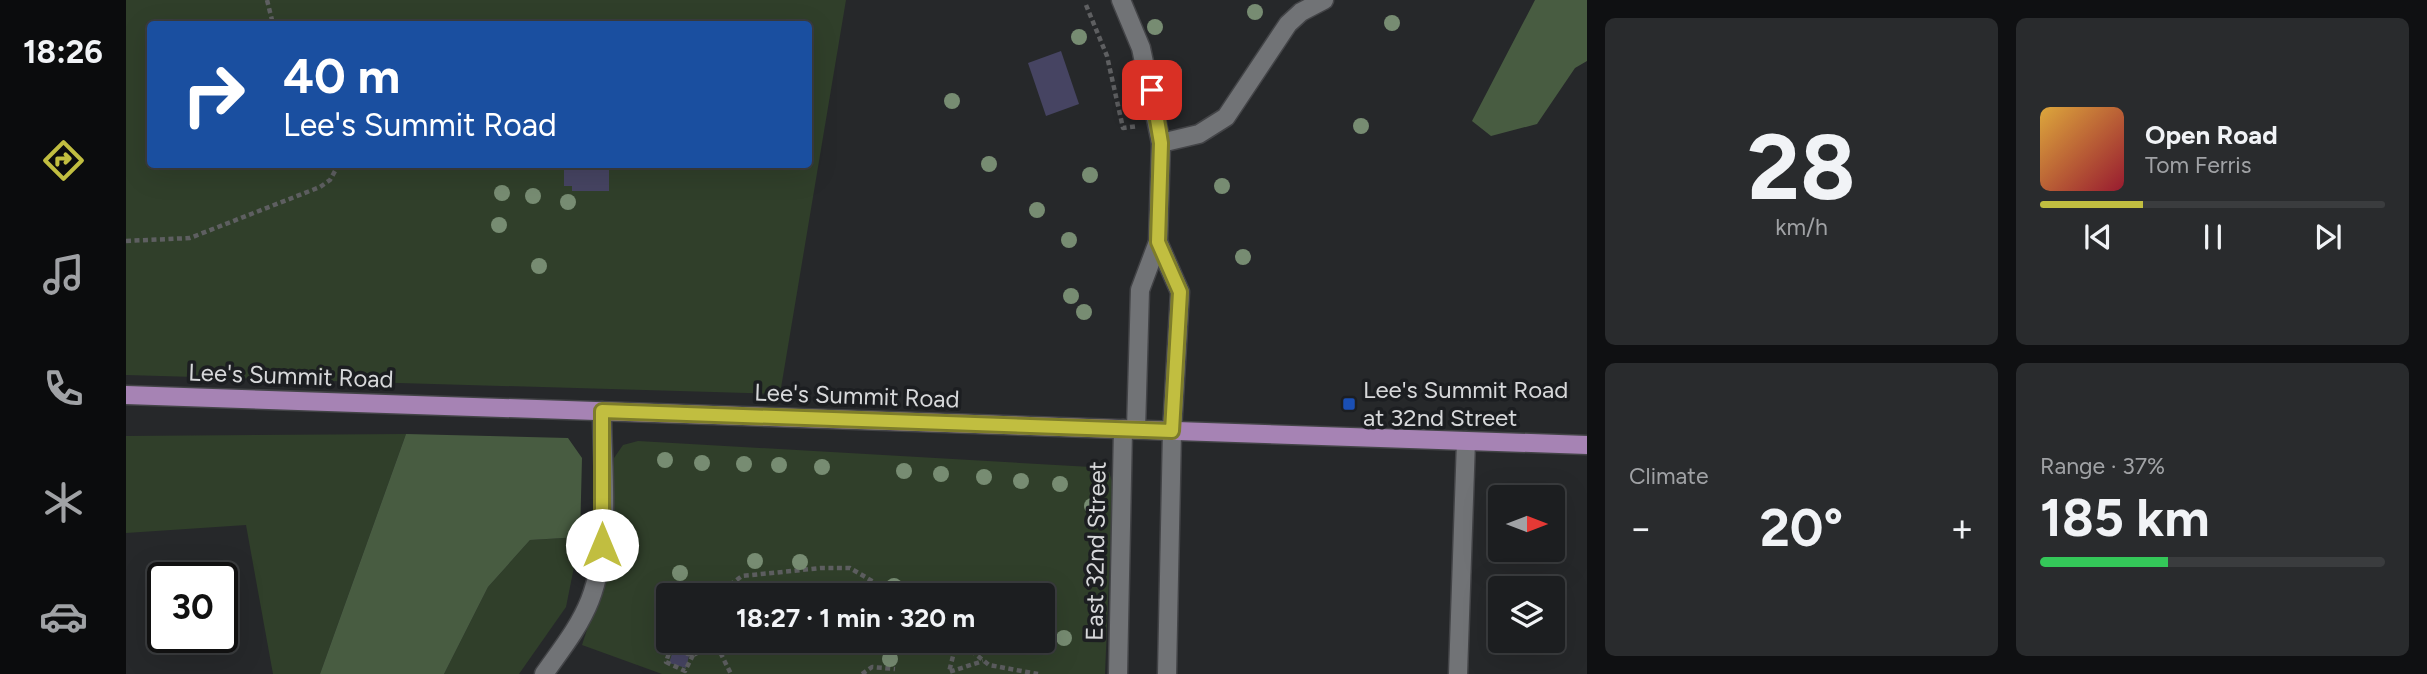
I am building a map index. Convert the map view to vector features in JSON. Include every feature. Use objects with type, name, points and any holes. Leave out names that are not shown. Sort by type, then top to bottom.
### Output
[{"type":"main road","name":"Lee's Summit Road","points":[[126,395],[1587,445]]},
{"type":"street","points":[[1121,0],[1141,48],[1158,122],[1161,143],[1158,242],[1180,292],[1172,431],[1167,674]]},
{"type":"street","points":[[1161,143],[1199,134],[1226,117],[1287,24],[1301,12],[1324,0]]},
{"type":"street","name":"East 32nd Street","points":[[1118,674],[1139,290],[1158,242]]},
{"type":"street","points":[[544,674],[584,611],[602,545],[602,411]]},
{"type":"street","points":[[1458,674],[1466,441]]},
{"type":"path","points":[[267,0],[272,21]]},
{"type":"path","points":[[1086,5],[1107,56],[1123,128],[1158,122]]},
{"type":"path","points":[[126,241],[190,238],[320,187],[330,180],[337,168]]},
{"type":"path","points":[[732,583],[742,576],[821,568],[850,568],[876,583]]},
{"type":"path","points":[[674,649],[693,654],[685,671],[666,662],[674,649]]},
{"type":"path","points":[[721,653],[731,674]]},
{"type":"path","points":[[948,673],[954,653]]},
{"type":"path","points":[[974,653],[989,665],[1038,674]]},
{"type":"path","points":[[948,673],[984,661]]},
{"type":"path","points":[[862,674],[872,667],[895,669]]},
{"type":"green space","points":[[126,0],[846,0],[780,394],[126,375]]},
{"type":"green space","points":[[1535,0],[1587,0],[1587,61],[1575,68],[1537,124],[1491,136],[1472,121]]},
{"type":"green space","points":[[406,434],[320,674],[273,674],[246,525],[126,533],[126,436]]},
{"type":"green space","points":[[406,434],[568,438],[582,458],[580,537],[530,540],[488,587],[444,674],[320,674]]},
{"type":"green space","points":[[638,441],[1091,467],[1109,472],[1113,484],[1105,674],[662,674],[582,645],[613,549],[614,458],[623,445]]},
{"type":"green space","points":[[580,537],[566,607],[519,674],[444,674],[488,587],[530,540]]},
{"type":"building","points":[[1061,51],[1079,104],[1046,116],[1028,63]]},
{"type":"building","points":[[564,168],[609,168],[609,191],[572,191],[572,186],[564,186]]},
{"type":"building","points":[[672,653],[689,656],[686,668],[669,663]]},
{"type":"place","name":"Lee's Summit Road at 32nd Street","points":[[1349,404]]},
{"type":"route","points":[[602,545],[602,411],[1172,431],[1180,292],[1158,242],[1161,143],[1152,90]]}]
